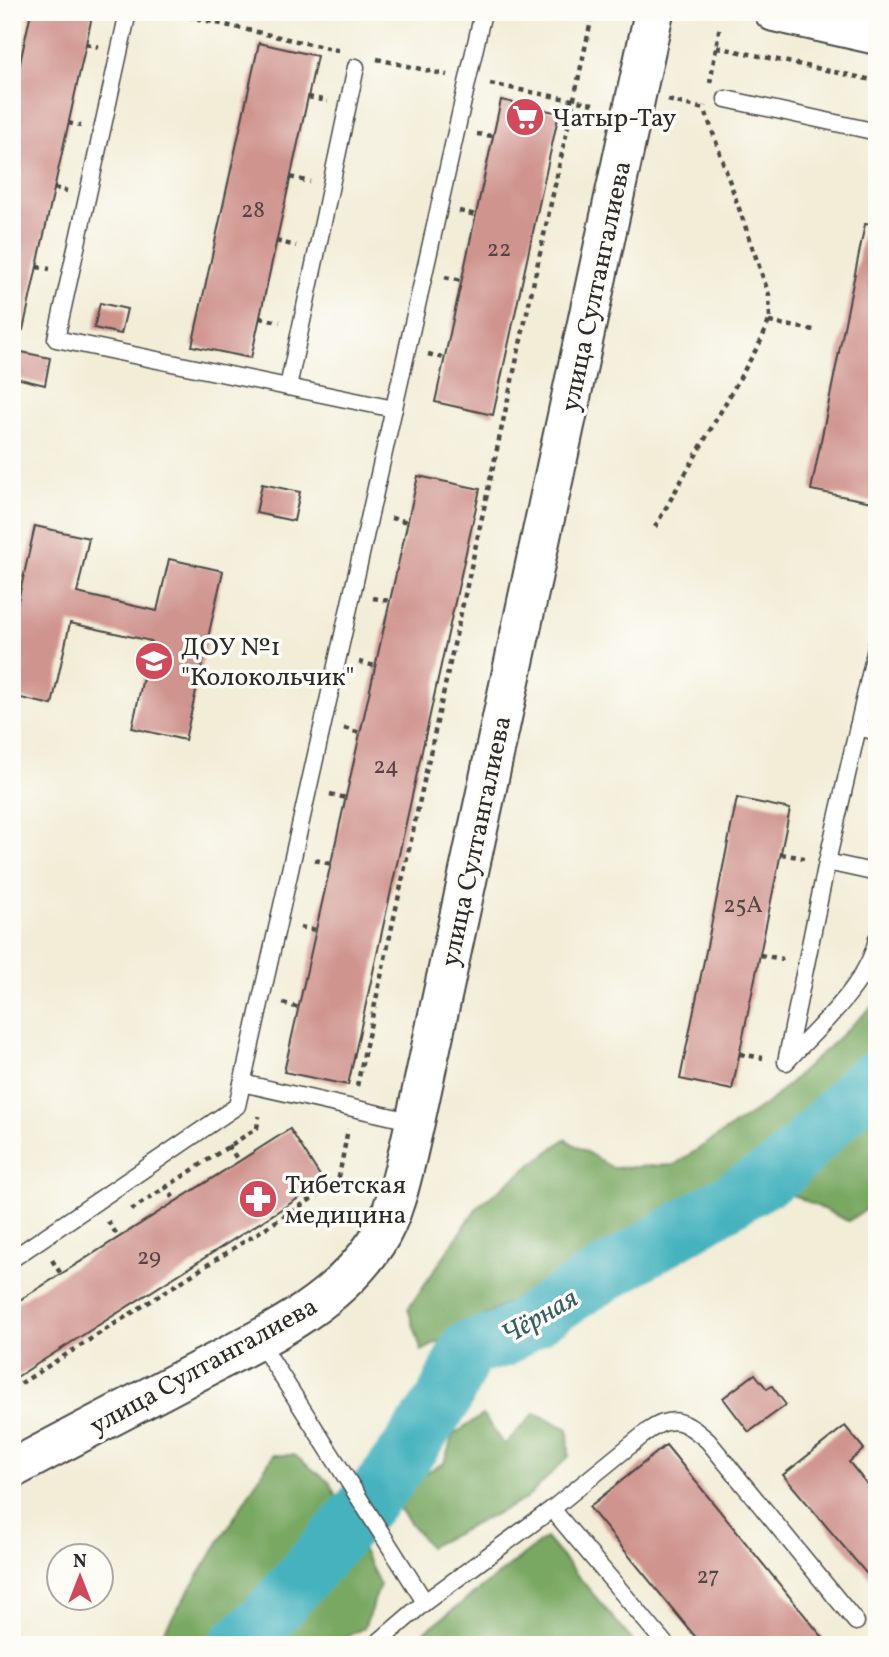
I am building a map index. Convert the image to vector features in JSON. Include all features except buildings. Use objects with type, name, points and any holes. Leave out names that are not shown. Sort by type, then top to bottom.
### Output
[{"type":"street","name":"улица Султангалиева","points":[[12,1469],[258,1339],[324,1299],[352,1274],[378,1241],[396,1196],[415,1122],[654,12]]},
{"type":"street","points":[[774,12],[877,35]]},
{"type":"lane","points":[[128,12],[55,339],[394,409]]},
{"type":"lane","points":[[12,1259],[237,1106],[483,12]]},
{"type":"lane","points":[[288,387],[356,67]]},
{"type":"lane","points":[[726,99],[877,132]]},
{"type":"lane","points":[[877,645],[827,862],[786,1062],[863,976],[877,939]]},
{"type":"lane","points":[[858,727],[877,732]]},
{"type":"lane","points":[[827,862],[877,873]]},
{"type":"lane","points":[[242,1083],[415,1122]]},
{"type":"lane","points":[[258,1339],[425,1602]]},
{"type":"lane","points":[[375,1645],[425,1602],[552,1509],[648,1431],[660,1423],[676,1420],[691,1427],[708,1441],[856,1622]]},
{"type":"lane","points":[[552,1509],[666,1645]]},
{"type":"path","points":[[168,12],[345,52]]},
{"type":"path","points":[[12,1389],[338,1182],[593,12]]},
{"type":"path","points":[[710,84],[720,25]]},
{"type":"path","points":[[717,47],[877,81]]},
{"type":"path","points":[[372,58],[600,106]]},
{"type":"path","points":[[655,527],[762,339],[769,322],[769,296],[704,109],[707,96]]},
{"type":"path","points":[[657,98],[704,109]]},
{"type":"path","points":[[769,322],[814,330]]},
{"type":"green space","points":[[877,1002],[877,1203],[848,1221],[798,1197],[729,1178],[422,1351],[408,1309],[478,1206],[565,1139],[613,1168],[674,1165],[769,1102]]},
{"type":"green space","points":[[535,1413],[568,1429],[569,1456],[526,1499],[429,1547],[398,1507],[418,1477],[444,1463],[453,1435],[483,1415],[504,1445]]},
{"type":"green space","points":[[273,1455],[294,1455],[329,1482],[380,1585],[364,1628],[329,1645],[159,1645],[157,1642]]},
{"type":"green space","points":[[546,1538],[636,1645],[451,1645],[423,1633]]},
{"type":"waterway","name":"Чёрная","points":[[237,1645],[267,1618],[387,1480],[443,1401],[467,1349],[501,1340],[580,1289],[783,1169],[864,1086],[877,1077]]},
{"type":"place","name":"Чатыр-Тау","points":[[525,117]]},
{"type":"place","name":"ДОУ №1 \"Колокольчик\"","points":[[154,661]]},
{"type":"place","name":"Тибетская медицина","points":[[258,1199]]}]
